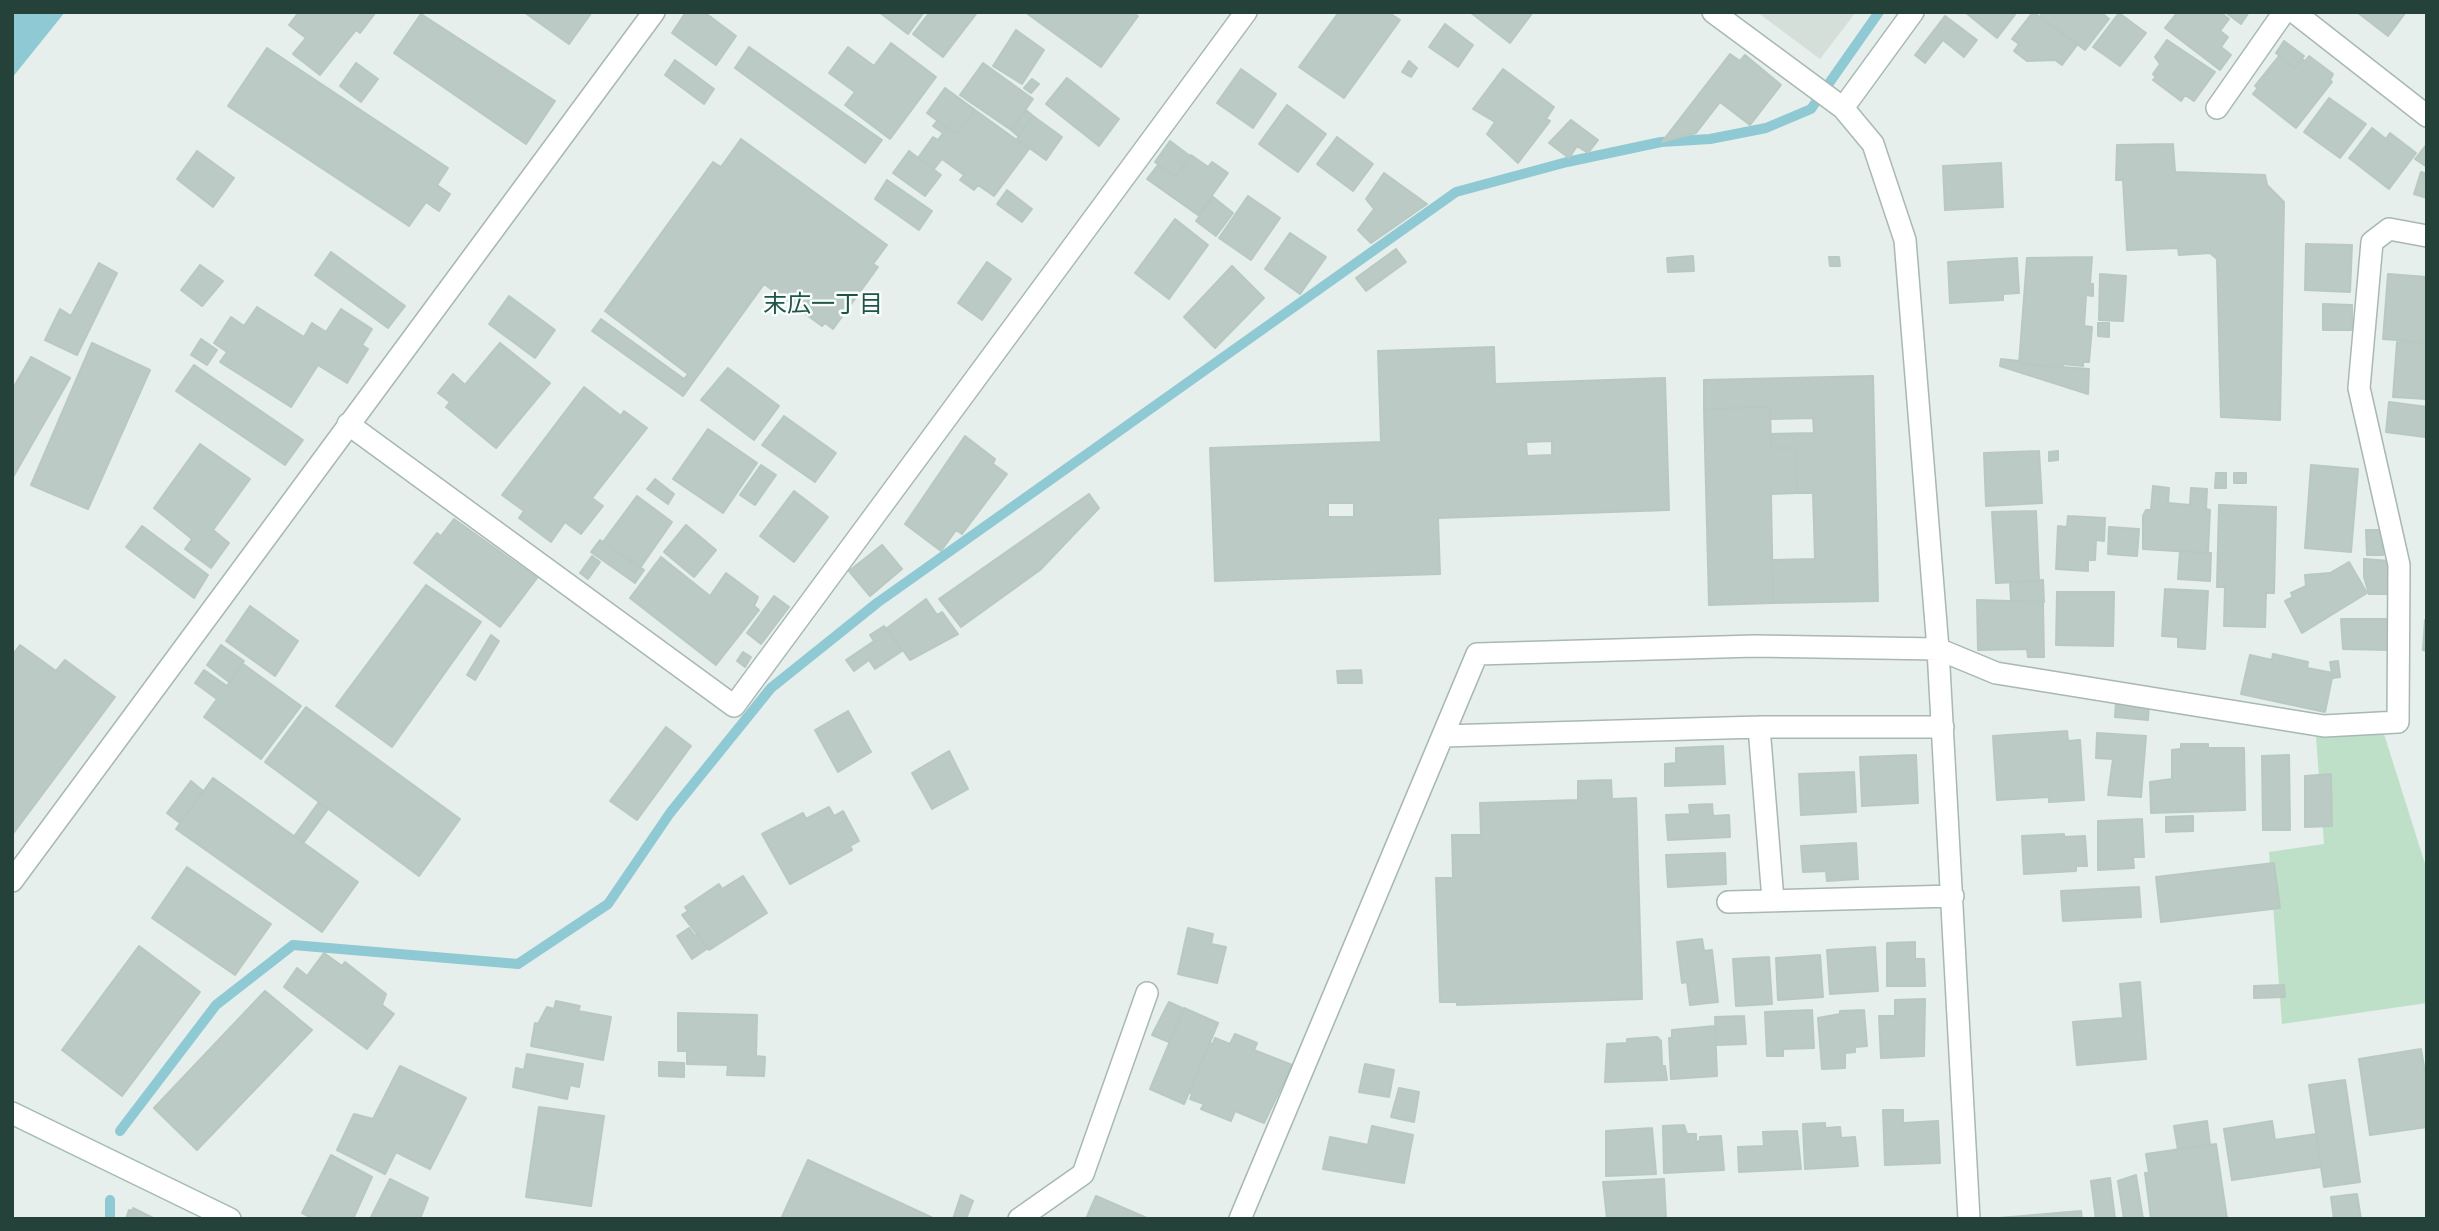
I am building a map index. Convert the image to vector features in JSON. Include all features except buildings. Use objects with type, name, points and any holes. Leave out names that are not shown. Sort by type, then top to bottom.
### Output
[{"type":"street","points":[[12,881],[653,12]]},
{"type":"street","points":[[348,424],[734,706],[1246,12]]},
{"type":"street","points":[[1713,12],[1843,108],[1874,144],[1905,240],[1938,649],[1969,1219]]},
{"type":"street","points":[[1843,108],[1913,12]]},
{"type":"street","points":[[2217,108],[2284,12]]},
{"type":"street","points":[[2294,12],[2427,116]]},
{"type":"street","points":[[1240,1219],[1477,654],[1755,646],[1938,649],[1996,673],[2324,726],[2398,722],[2399,565],[2359,388],[2372,242],[2389,229],[2427,236]]},
{"type":"street","points":[[1443,736],[1759,727],[1943,727]]},
{"type":"street","points":[[1759,727],[1773,900]]},
{"type":"street","points":[[1728,902],[1953,896]]},
{"type":"street","points":[[1018,1219],[1083,1174],[1147,993]]},
{"type":"street","points":[[12,1113],[230,1219]]},
{"type":"shaded area","points":[[1757,12],[1856,12],[1820,59]]},
{"type":"green space","points":[[2384,734],[2427,870],[2427,1003],[2282,1024],[2269,852],[2324,844],[2316,737]]},
{"type":"water","points":[[12,12],[65,12],[12,78]]},
{"type":"waterway","points":[[120,1131],[216,1005],[293,945],[518,964],[608,904],[670,813],[771,688],[877,603],[1456,192],[1567,162],[1661,142],[1710,139],[1766,128],[1811,109],[1879,12]]},
{"type":"waterway","points":[[110,1200],[110,1219]]},
{"type":"district","name":"末広一丁目","points":[[823,306]]}]
